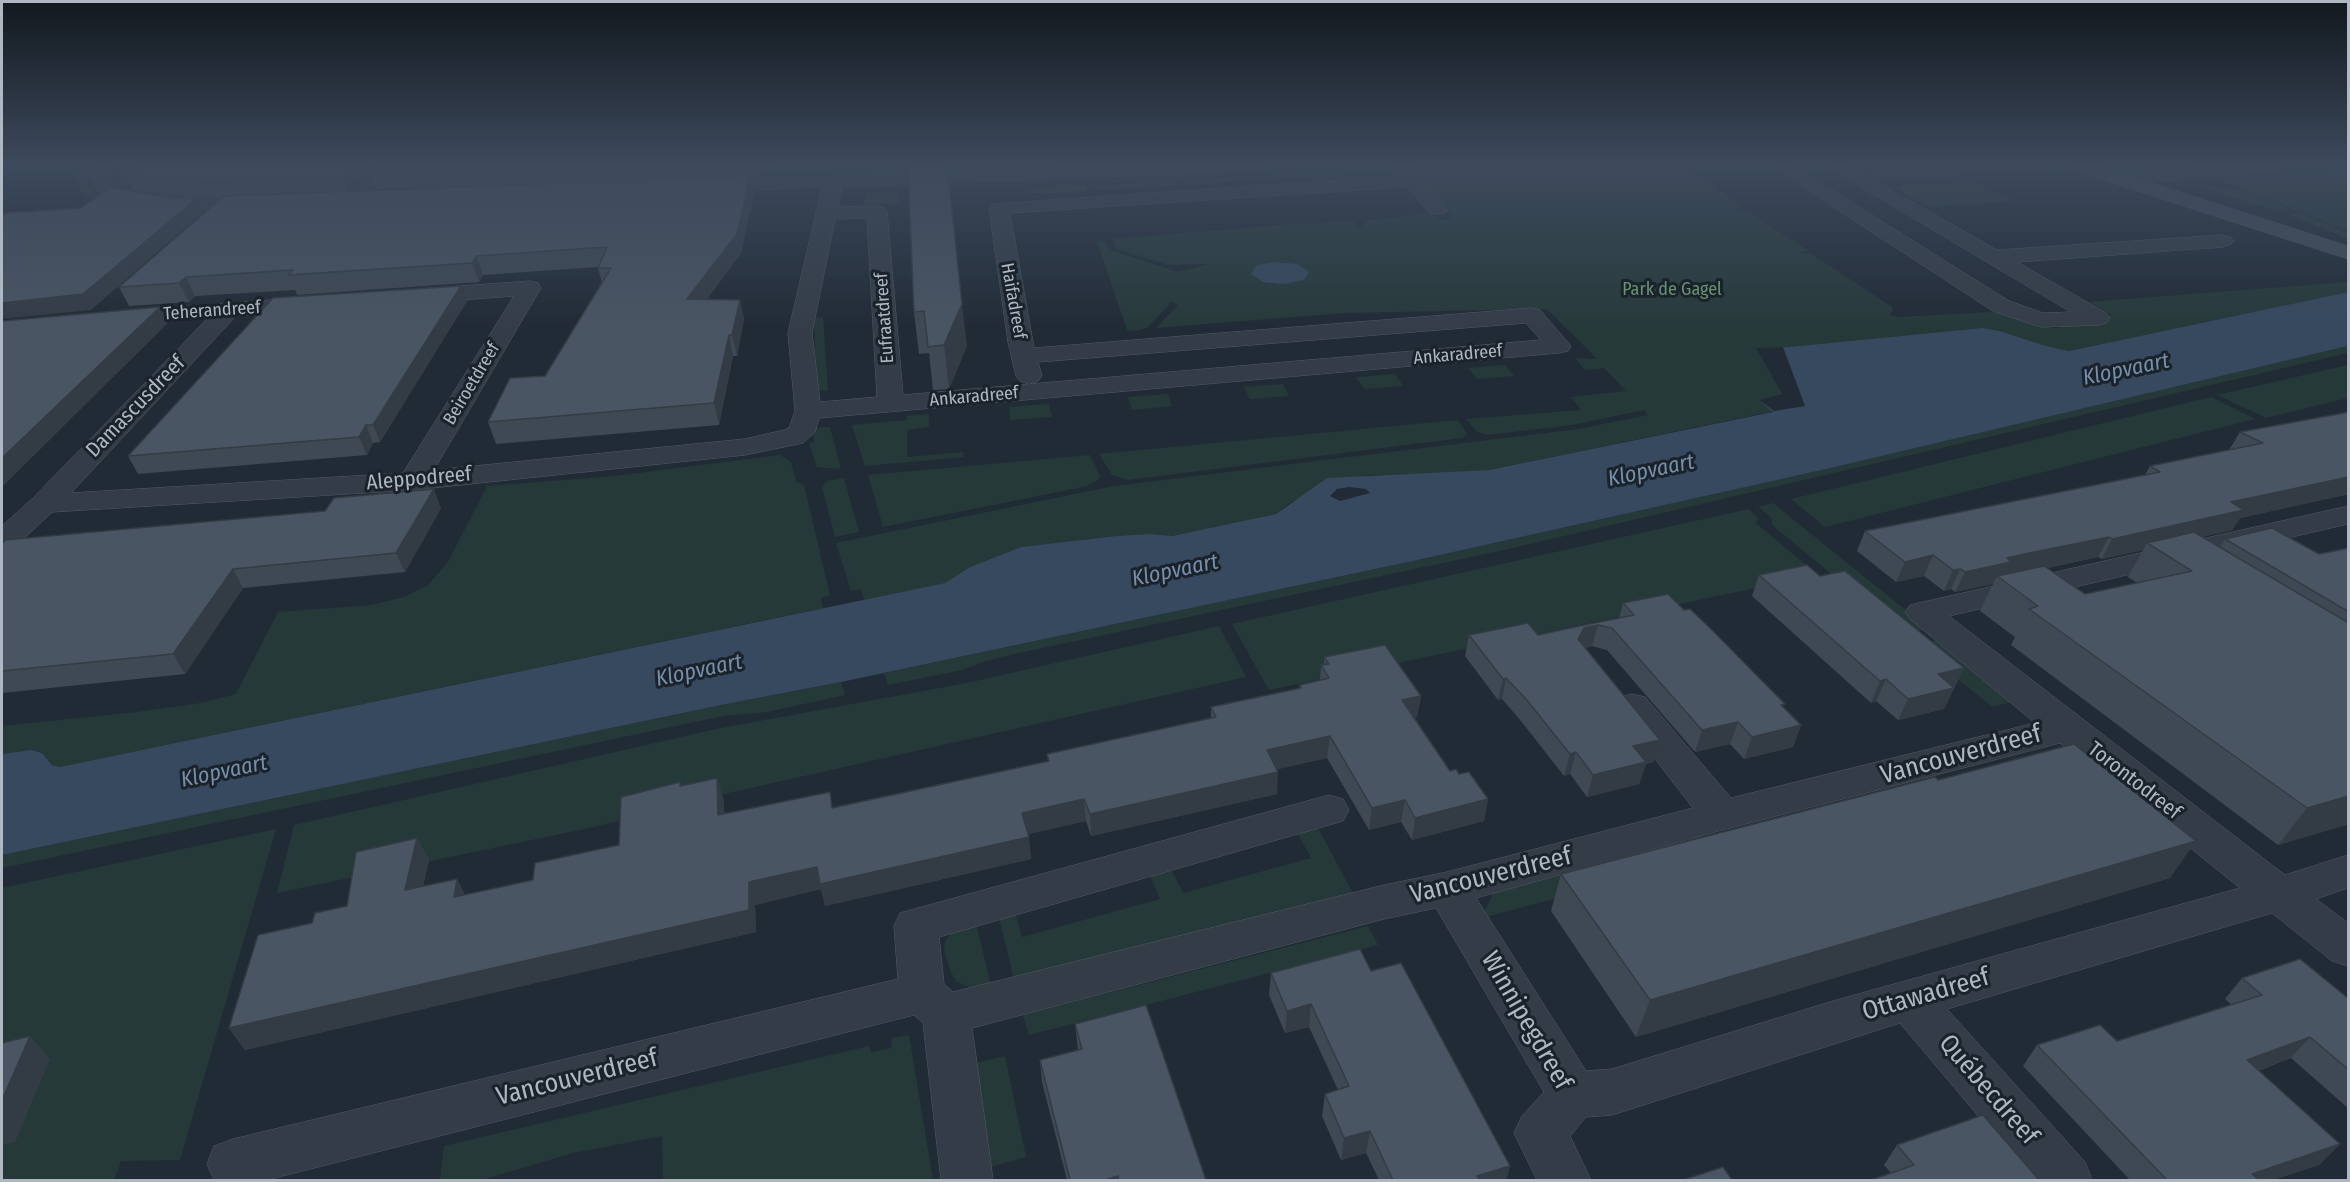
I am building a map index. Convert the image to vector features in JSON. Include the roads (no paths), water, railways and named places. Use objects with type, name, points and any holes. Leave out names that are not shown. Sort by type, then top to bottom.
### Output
[{"type":"street","points":[[200,227],[208,220]]},
{"type":"street","points":[[808,411],[800,333],[824,220]]},
{"type":"street","name":"Eufraatdreef","points":[[878,220],[891,404]]},
{"type":"street","name":"Haifadreef","points":[[1000,220],[1023,356],[1033,392]]},
{"type":"street","points":[[1865,220],[2001,306],[2041,320],[2098,318],[1930,220]]},
{"type":"street","points":[[2247,220],[2349,253]]},
{"type":"street","points":[[1995,257],[2223,241]]},
{"type":"street","name":"Beiroetdreef","points":[[391,298],[530,288],[414,481]]},
{"type":"street","name":"Teherandreef","points":[[124,295],[99,318],[332,303]]},
{"type":"street","name":"Damascusdreef","points":[[2,542],[44,504],[228,310]]},
{"type":"street","name":"Ankaradreef","points":[[808,411],[1559,346],[1532,315],[1023,356]]},
{"type":"street","name":"Aleppodreef","points":[[44,504],[414,481],[733,448],[793,437],[801,432],[808,411]]},
{"type":"street","points":[[2178,552],[2349,515]]},
{"type":"street","points":[[2178,552],[2218,576]]},
{"type":"street","name":"Torontodreef","points":[[2178,552],[1922,612],[2066,728],[2349,948]]},
{"type":"street","points":[[1608,677],[1722,815]]},
{"type":"street","name":"Vancouverdreef","points":[[233,1164],[934,1003],[1447,889],[1722,815],[2066,728]]},
{"type":"street","points":[[967,1180],[934,1003],[916,926],[1329,810]]},
{"type":"street","name":"Ottawadreef","points":[[1573,1095],[1612,1092],[1909,1000],[2279,894],[2349,871]]},
{"type":"street","name":"Winnipegdreef","points":[[1447,889],[1573,1095],[1540,1134],[1565,1180]]},
{"type":"street","name":"Québecdreef","points":[[1909,1000],[2066,1180]]},
{"type":"water","points":[[1275,262],[1297,264],[1309,272],[1304,280],[1284,284],[1263,282],[1251,274],[1257,265]]},
{"type":"water","name":"Klopvaart","points":[[2348,292],[2348,346],[1822,470],[1413,561],[2,855],[2,754],[31,750],[42,753],[52,765],[60,767],[945,583],[970,567],[1021,547],[1116,536],[1149,534],[1172,536],[1276,514],[1327,478],[1489,470],[1773,412],[1759,400],[1782,394],[1756,348],[1789,347],[1982,328],[2069,351]],"holes":[[[1349,487],[1366,489],[1370,493],[1340,501],[1330,496],[1337,489]]]},
{"type":"park label","name":"Park de Gagel","points":[[1672,290]]}]
